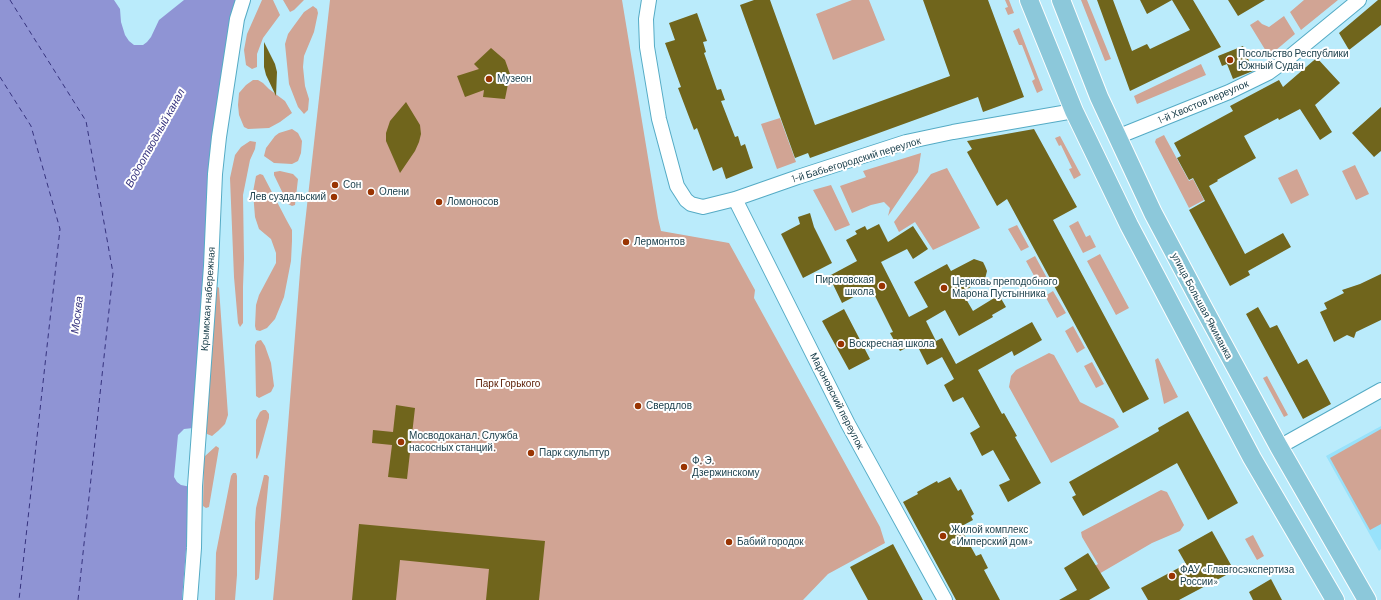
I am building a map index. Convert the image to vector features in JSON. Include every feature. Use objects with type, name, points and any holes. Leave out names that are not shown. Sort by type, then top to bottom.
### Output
[{"type":"main road","points":[[1029,0],[1074,111],[1129,225],[1252,458],[1335,600]]},
{"type":"main road","name":"улица Большая Якиманка","points":[[1061,0],[1099,97],[1153,213],[1279,448],[1367,600]]},
{"type":"street","name":"Крымская набережная","points":[[190,600],[194,548],[195,486],[211,266],[215,174],[219,137],[237,19],[243,0]]},
{"type":"street","name":"1-й Бабьегородский переулок","points":[[649,0],[646,19],[647,47],[659,118],[677,186],[686,200],[692,204],[703,207],[734,200],[798,177],[906,142],[953,132],[1074,111]]},
{"type":"street","name":"1-й Хвостов переулок","points":[[1117,137],[1229,92],[1268,74],[1359,0]]},
{"type":"street","name":"Мароновский переулок","points":[[734,200],[848,424],[945,600]]},
{"type":"street","points":[[1279,448],[1381,390]]},
{"type":"shaded area","points":[[1381,426],[1381,549],[1379,551],[1326,456]]},
{"type":"green space","points":[[262,0],[273,0],[280,15],[263,38],[257,54],[257,67],[252,69],[246,65],[244,50],[247,34]]},
{"type":"green space","points":[[283,0],[304,0],[290,12]]},
{"type":"green space","name":"Парк Горького","points":[[330,0],[622,0],[661,231],[729,243],[755,290],[754,298],[880,527],[885,543],[828,574],[803,600],[273,600],[301,259]]},
{"type":"green space","points":[[852,0],[869,0],[885,40],[833,60],[816,14]]},
{"type":"green space","points":[[1005,0],[1009,0],[1014,13],[1008,15],[1005,8],[1008,7]]},
{"type":"green space","points":[[1081,0],[1087,0],[1111,59],[1105,61]]},
{"type":"green space","points":[[1304,0],[1338,0],[1301,30],[1290,12]]},
{"type":"green space","points":[[313,6],[317,9],[318,13],[314,32],[304,56],[303,67],[305,86],[309,99],[308,110],[304,114],[298,107],[289,84],[285,44],[288,34],[304,12]]},
{"type":"green space","points":[[1284,16],[1295,34],[1269,56],[1250,25],[1258,20],[1262,24],[1269,27]]},
{"type":"green space","points":[[1019,28],[1043,90],[1037,93],[1032,81],[1035,79],[1022,45],[1019,45],[1013,31]]},
{"type":"green space","points":[[1201,64],[1206,75],[1137,104],[1134,96]]},
{"type":"green space","points":[[253,80],[258,80],[263,83],[285,101],[292,113],[269,128],[248,129],[244,127],[239,115],[239,93]]},
{"type":"green space","points":[[780,118],[796,162],[777,169],[761,124]]},
{"type":"green space","points":[[292,129],[298,133],[302,141],[301,153],[298,161],[292,164],[274,163],[264,156],[266,148],[275,136],[279,133]]},
{"type":"green space","points":[[1164,135],[1189,181],[1193,179],[1204,200],[1189,208],[1155,142],[1156,139]]},
{"type":"green space","points":[[1060,136],[1081,175],[1074,179],[1069,169],[1072,168],[1061,145],[1059,146],[1055,138]]},
{"type":"green space","points":[[250,141],[256,142],[255,149],[250,160],[243,195],[243,323],[240,327],[238,323],[234,277],[230,178],[235,155],[241,147]]},
{"type":"green space","points":[[921,153],[918,172],[888,216],[890,208],[884,202],[871,205],[852,213],[840,186],[866,177],[863,171]]},
{"type":"green space","points":[[1355,165],[1369,194],[1356,200],[1342,171]]},
{"type":"green space","points":[[947,168],[980,228],[933,250],[915,222],[899,232],[894,222],[931,174]]},
{"type":"green space","points":[[1297,169],[1309,195],[1291,204],[1278,178]]},
{"type":"green space","points":[[280,171],[293,174],[298,179],[295,205],[292,206],[288,204],[274,175],[274,172]]},
{"type":"green space","points":[[260,174],[263,175],[292,230],[292,241],[291,261],[284,297],[275,319],[267,328],[260,331],[256,330],[255,326],[256,305],[259,295],[276,263],[276,253],[271,239],[259,229],[255,217],[253,192],[256,176]]},
{"type":"green space","points":[[831,185],[850,225],[835,231],[813,190]]},
{"type":"green space","points":[[1078,221],[1086,237],[1090,235],[1096,247],[1083,253],[1069,226]]},
{"type":"green space","points":[[1017,225],[1029,247],[1021,251],[1008,229]]},
{"type":"green space","points":[[1100,254],[1129,308],[1116,315],[1087,261]]},
{"type":"green space","points":[[1035,256],[1047,278],[1038,283],[1026,261]]},
{"type":"green space","points":[[215,287],[219,288],[228,415],[225,424],[212,436],[207,434],[205,427]]},
{"type":"green space","points":[[1053,291],[1066,313],[1057,318],[1045,296]]},
{"type":"green space","points":[[1073,326],[1085,348],[1077,353],[1065,331]]},
{"type":"green space","points":[[261,340],[265,346],[271,363],[274,386],[271,392],[259,398],[256,396],[255,345],[257,341]]},
{"type":"green space","points":[[1049,353],[1054,355],[1080,402],[1114,419],[1119,427],[1051,463],[1009,387],[1011,376],[1016,370]]},
{"type":"green space","points":[[1158,358],[1178,397],[1164,404],[1155,360]]},
{"type":"green space","points":[[1092,362],[1104,384],[1096,388],[1084,366]]},
{"type":"green space","points":[[1267,376],[1288,415],[1284,417],[1263,378]]},
{"type":"green space","points":[[266,410],[269,414],[269,418],[257,459],[256,420],[260,412]]},
{"type":"green space","points":[[1381,429],[1381,524],[1370,530],[1330,458]]},
{"type":"green space","points":[[216,446],[219,448],[209,507],[206,508],[203,506],[204,457]]},
{"type":"green space","points":[[233,473],[236,473],[237,476],[237,575],[235,600],[215,600],[216,553],[231,476]]},
{"type":"green space","points":[[264,475],[269,477],[259,578],[255,580],[256,508]]},
{"type":"green space","points":[[1161,490],[1167,492],[1184,525],[1180,531],[1152,543],[1092,578],[1087,571],[1098,564],[1082,537],[1081,532]]},
{"type":"green space","points":[[1253,535],[1264,556],[1257,560],[1245,539]]},
{"type":"water","points":[[0,0],[114,0],[120,9],[121,22],[125,35],[134,45],[143,45],[151,37],[159,20],[184,0],[240,0],[200,330],[193,428],[184,429],[178,435],[174,477],[181,485],[191,487],[182,600],[0,600]]},
{"type":"building","points":[[754,0],[770,0],[815,125],[950,76],[923,0],[988,0],[1024,97],[983,112],[978,97],[810,158],[808,153],[795,158],[740,5]]},
{"type":"building","points":[[1097,0],[1113,0],[1132,51],[1147,44],[1150,49],[1190,30],[1172,0],[1193,0],[1221,47],[1130,91]]},
{"type":"building","points":[[1140,0],[1172,0],[1147,14]]},
{"type":"building","points":[[1228,0],[1265,0],[1238,16]]},
{"type":"building","points":[[1378,0],[1381,0],[1381,25],[1349,50],[1339,33]]},
{"type":"building","points":[[697,13],[707,41],[703,42],[706,52],[704,53],[717,90],[721,89],[725,100],[721,101],[735,137],[738,136],[741,146],[745,144],[753,168],[726,179],[722,167],[713,171],[697,128],[694,130],[678,88],[681,87],[665,43],[675,40],[669,23]]},
{"type":"building","points":[[264,42],[275,64],[277,72],[276,96],[266,75],[264,67]]},
{"type":"building","points":[[1243,46],[1253,71],[1233,79],[1227,64],[1222,66],[1218,56]]},
{"type":"building","points":[[491,48],[505,60],[510,74],[505,99],[483,97],[484,90],[465,97],[457,76],[479,69],[474,64]]},
{"type":"building","points":[[1317,58],[1340,83],[1315,105],[1332,132],[1320,140],[1300,109],[1279,120],[1278,118],[1244,136],[1256,158],[1209,186],[1245,254],[1283,233],[1291,247],[1248,271],[1250,275],[1230,286],[1189,210],[1205,201],[1193,178],[1189,180],[1177,158],[1181,156],[1174,143],[1233,111],[1230,106],[1279,80],[1283,87]]},
{"type":"building","points":[[406,102],[420,125],[421,134],[415,151],[400,173],[386,141],[386,133],[390,121]]},
{"type":"building","points":[[1381,107],[1381,151],[1374,157],[1352,133]]},
{"type":"building","points":[[1034,129],[1077,207],[1053,220],[1149,399],[1123,413],[1007,199],[997,206],[967,152],[972,149],[967,141]]},
{"type":"building","points":[[810,213],[814,227],[832,263],[803,278],[781,234],[800,224],[798,217]]},
{"type":"building","points":[[879,224],[888,242],[913,226],[928,249],[913,259],[907,249],[881,262],[909,317],[928,307],[914,282],[947,264],[951,271],[974,259],[983,262],[987,271],[985,279],[962,292],[973,311],[999,295],[1006,307],[992,315],[993,317],[959,336],[945,310],[926,321],[936,341],[942,338],[956,364],[1032,322],[1042,340],[1014,356],[1012,351],[978,370],[1002,414],[1004,413],[1017,436],[1015,437],[1041,483],[1008,502],[999,485],[1010,480],[993,450],[982,456],[970,433],[980,427],[963,397],[953,402],[944,385],[954,379],[942,357],[927,365],[916,343],[900,351],[890,333],[893,332],[871,288],[842,303],[829,276],[857,261],[846,240],[857,234],[855,231],[865,226],[867,230]]},
{"type":"building","points":[[1381,274],[1381,320],[1356,332],[1354,338],[1347,335],[1334,342],[1320,312],[1327,309],[1324,303],[1344,293],[1342,290],[1360,284]]},
{"type":"building","points":[[1258,307],[1270,328],[1277,325],[1298,364],[1307,359],[1331,404],[1303,419],[1246,314]]},
{"type":"building","points":[[844,309],[870,359],[849,370],[822,321]]},
{"type":"building","name":"Мосводоканал. Служба насосных станций.","points":[[396,405],[415,408],[407,479],[388,477],[392,445],[372,443],[373,430],[393,432]]},
{"type":"building","points":[[1188,411],[1238,503],[1208,520],[1177,463],[1083,516],[1072,497],[1076,495],[1069,482],[1159,431],[1158,428]]},
{"type":"building","name":"Жилой комплекс «Имперский дом»","points":[[950,477],[958,491],[961,489],[974,514],[971,516],[973,520],[960,527],[976,556],[981,554],[988,568],[984,570],[1000,600],[956,600],[903,502],[937,481],[938,483]]},
{"type":"building","points":[[359,524],[545,541],[539,600],[486,600],[489,569],[400,560],[396,600],[352,600]]},
{"type":"building","points":[[1212,531],[1231,565],[1228,574],[1179,600],[1148,600],[1141,588],[1186,564],[1178,550]]},
{"type":"building","points":[[893,544],[923,600],[868,600],[850,567]]},
{"type":"building","points":[[1088,553],[1110,588],[1089,600],[1059,600],[1077,590],[1064,568]]},
{"type":"building","points":[[1271,579],[1282,600],[1253,600],[1249,592]]},
{"type":"ferry route","points":[[10,0],[86,121],[113,273],[78,600]]},
{"type":"ferry route","points":[[0,77],[31,126],[60,229],[19,600]]},
{"type":"place","name":"Посольство Республики Южный Судан","points":[[1230,60]]},
{"type":"place","name":"Музеон","points":[[489,79]]},
{"type":"place","name":"Сон","points":[[335,185]]},
{"type":"place","name":"Олени","points":[[371,192]]},
{"type":"place","name":"Лев суздальский","points":[[334,197]]},
{"type":"place","name":"Ломоносов","points":[[439,202]]},
{"type":"place","name":"Лермонтов","points":[[626,242]]},
{"type":"place","name":"Пироговская школа","points":[[882,286]]},
{"type":"place","name":"Церковь преподобного Марона Пустынника","points":[[944,288]]},
{"type":"place","name":"Воскресная школа","points":[[841,344]]},
{"type":"place","name":"Свердлов","points":[[638,406]]},
{"type":"place","name":"Мосводоканал. Служба насосных станций.","points":[[401,442]]},
{"type":"place","name":"Парк скульптур","points":[[531,453]]},
{"type":"place","name":"Ф. Э. Дзержинскому","points":[[684,467]]},
{"type":"place","name":"Жилой комплекс «Имперский дом»","points":[[943,536]]},
{"type":"place","name":"Бабий городок","points":[[729,542]]},
{"type":"place","name":"ФАУ «Главгосэкспертиза России»","points":[[1172,576]]},
{"type":"water label","name":"Водоотводный канал","points":[[155,138]]},
{"type":"water label","name":"Москва","points":[[77,315]]}]
